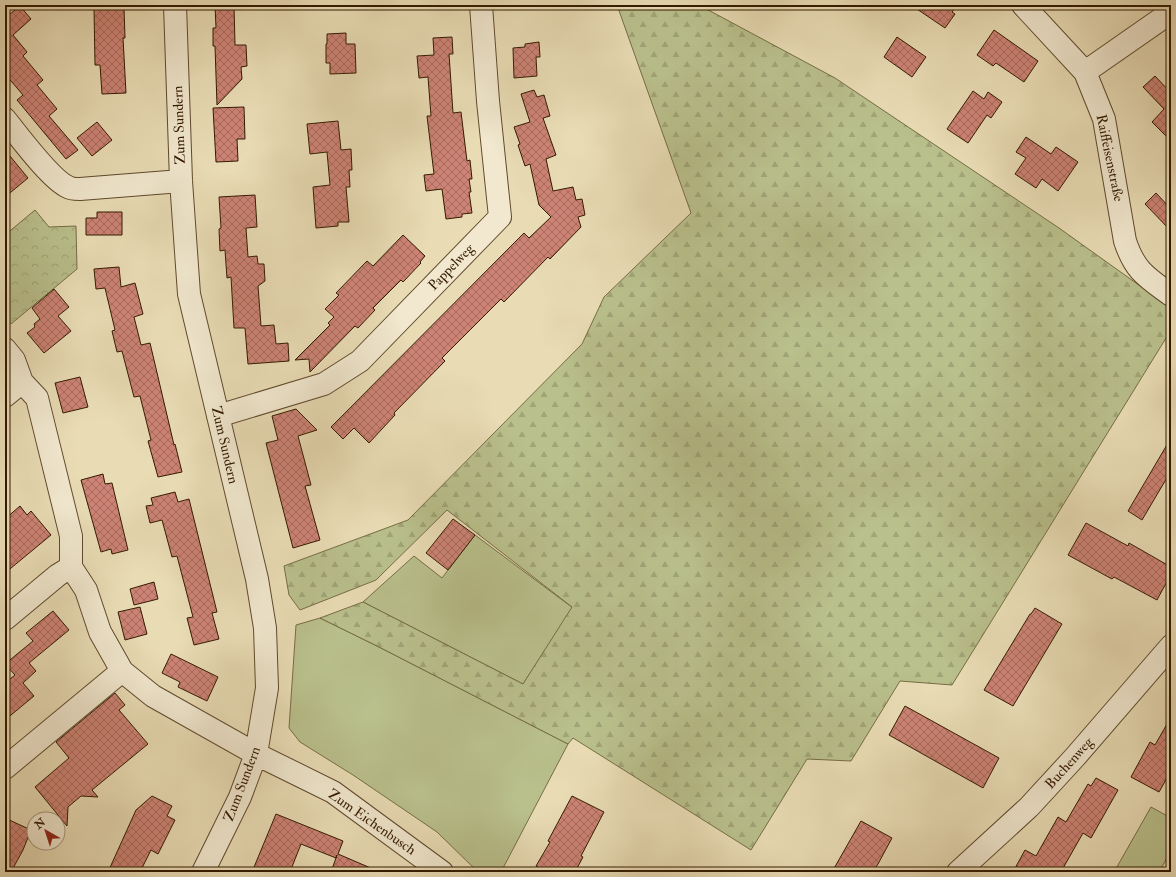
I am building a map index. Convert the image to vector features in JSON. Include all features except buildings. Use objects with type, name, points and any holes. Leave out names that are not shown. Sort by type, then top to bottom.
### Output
[{"type":"street","name":"Zum Sundern","points":[[175,5],[181,181],[189,294],[257,579],[265,628],[267,688],[256,754],[240,797],[203,872]]},
{"type":"street","name":"Pappelweg","points":[[218,416],[324,384],[360,360],[500,217],[488,101],[481,5]]},
{"type":"street","name":"Raiffeisenstraße","points":[[1023,5],[1085,72],[1104,119],[1125,241],[1129,253],[1140,271],[1171,295]]},
{"type":"street","points":[[1085,72],[1171,12]]},
{"type":"street","points":[[5,119],[44,167],[59,182],[68,187],[80,189],[181,181]]},
{"type":"street","points":[[5,349],[14,360],[22,382],[37,398],[71,536],[71,567],[86,590],[100,632],[122,671],[5,768]]},
{"type":"street","points":[[5,396],[22,382]]},
{"type":"street","points":[[5,619],[58,574],[71,567]]},
{"type":"street","name":"Buchenweg","points":[[958,872],[1029,807],[1075,757],[1171,646]]},
{"type":"street","name":"Zum Eichenbusch","points":[[122,671],[153,696],[256,754],[333,792],[442,872]]},
{"type":"green space","points":[[617,5],[699,5],[835,78],[1059,228],[1171,308],[1171,330],[952,685],[900,681],[851,761],[807,759],[751,850],[573,738],[568,744],[320,618],[363,602],[523,684],[572,607],[447,510],[376,580],[300,610],[289,595],[284,566],[408,520],[582,344],[604,297],[691,213]]},
{"type":"green space","points":[[35,210],[49,227],[76,226],[77,269],[11,324],[5,316],[5,235]]},
{"type":"green space","points":[[475,535],[573,608],[523,684],[363,602],[414,556],[442,578]]},
{"type":"green space","points":[[320,618],[568,744],[501,872],[478,872],[437,832],[353,775],[300,742],[289,728],[296,625]]},
{"type":"green space","points":[[1151,807],[1171,818],[1171,851],[1159,872],[1114,872]]}]
